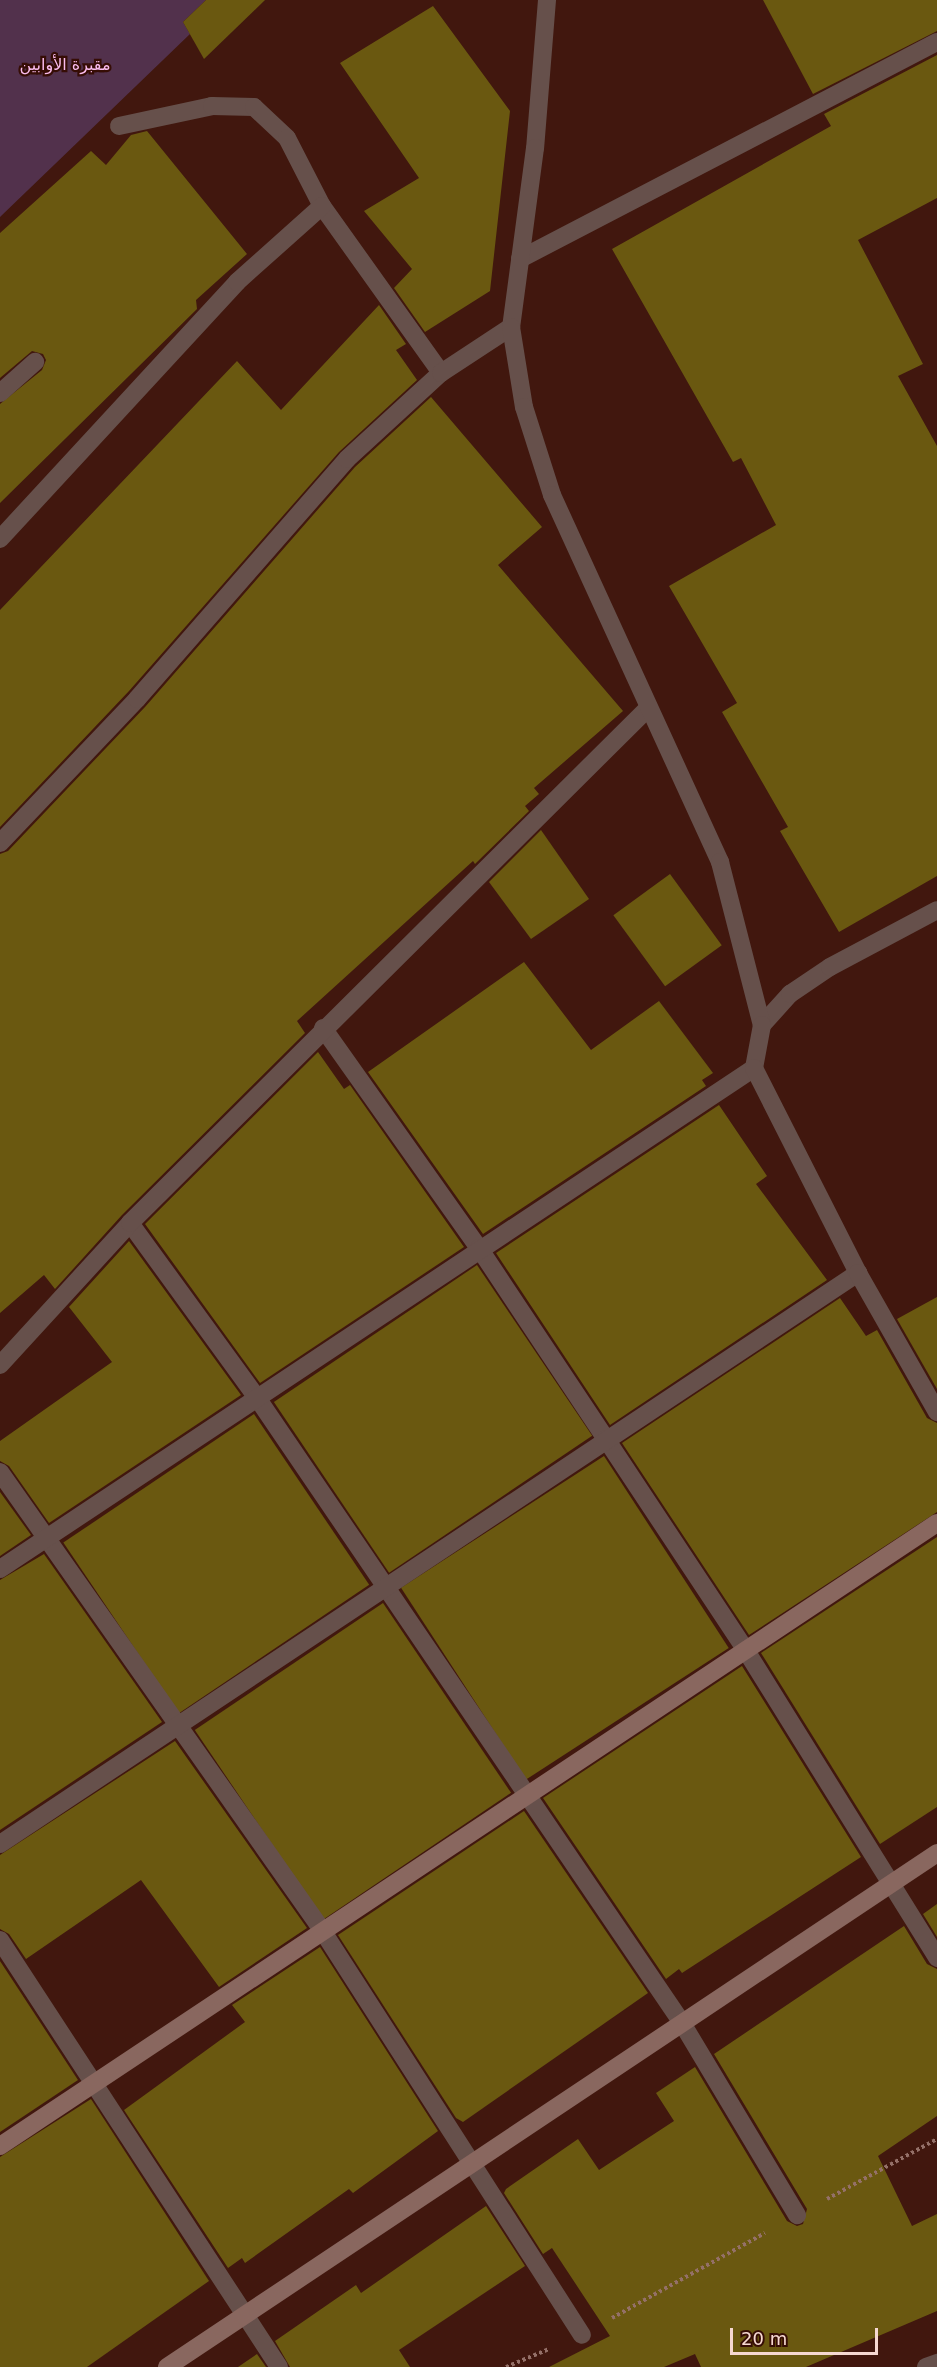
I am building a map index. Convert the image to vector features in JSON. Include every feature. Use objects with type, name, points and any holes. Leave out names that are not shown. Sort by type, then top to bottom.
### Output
[{"type":"main road","points":[[0,2146],[937,1522]]},
{"type":"main road","points":[[167,2367],[937,1853]]},
{"type":"street","points":[[547,0],[535,148],[511,327],[524,407],[552,495],[647,709],[720,862],[762,1025],[754,1068],[858,1273],[937,1412]]},
{"type":"street","points":[[520,258],[937,42]]},
{"type":"street","points":[[119,126],[212,106],[255,107],[287,138],[322,206],[441,373]]},
{"type":"street","points":[[0,539],[237,282],[322,206]]},
{"type":"street","points":[[0,843],[137,699],[347,459],[441,373],[511,327]]},
{"type":"street","points":[[0,393],[35,362]]},
{"type":"street","points":[[0,1365],[130,1223],[323,1028],[647,709]]},
{"type":"street","points":[[762,1025],[790,994],[830,967],[937,910]]},
{"type":"street","points":[[323,1028],[479,1248],[745,1648],[937,1958]]},
{"type":"street","points":[[0,1569],[258,1399],[479,1248],[754,1068]]},
{"type":"street","points":[[130,1223],[258,1399],[682,2024],[797,2215]]},
{"type":"street","points":[[0,1844],[388,1588],[606,1438],[858,1273]]},
{"type":"street","points":[[0,1472],[181,1725],[322,1930],[582,2335]]},
{"type":"street","points":[[0,1940],[279,2367]]},
{"type":"street","points":[[926,2367],[937,2363]]},
{"type":"path","points":[[506,2367],[582,2335],[937,2139]]},
{"type":"green space","name":"مقبرة الأوابين","points":[[0,0],[206,0],[183,22],[190,34],[0,217]]},
{"type":"building","points":[[206,0],[265,0],[204,59],[183,22]]},
{"type":"building","points":[[763,0],[937,0],[937,31],[813,94]]},
{"type":"building","points":[[433,6],[510,111],[490,291],[425,332],[394,288],[412,269],[364,211],[419,178],[340,63]]},
{"type":"building","points":[[937,55],[937,198],[858,240],[923,364],[898,376],[937,446],[937,876],[839,932],[780,831],[788,827],[722,712],[737,703],[669,586],[776,525],[741,458],[733,462],[612,249],[831,126],[824,114]]},
{"type":"building","points":[[147,131],[247,254],[196,300],[197,309],[0,503],[0,404],[42,370],[46,360],[43,354],[32,351],[0,378],[0,233],[91,151],[106,165],[131,135]]},
{"type":"building","points":[[379,305],[406,344],[396,350],[417,380],[339,452],[129,691],[0,827],[0,610],[237,361],[281,410]]},
{"type":"building","points":[[431,397],[542,527],[498,565],[623,711],[534,788],[539,794],[525,806],[529,811],[475,864],[473,861],[297,1021],[305,1033],[122,1215],[55,1289],[44,1275],[0,1313],[0,854],[8,851],[145,707],[355,467]]},
{"type":"building","points":[[541,830],[589,899],[531,939],[489,882]]},
{"type":"building","points":[[670,874],[722,945],[665,986],[613,915]]},
{"type":"building","points":[[524,962],[591,1050],[659,1001],[713,1073],[702,1080],[706,1086],[483,1234],[368,1072]]},
{"type":"building","points":[[318,1052],[344,1089],[350,1085],[464,1247],[260,1383],[145,1224]]},
{"type":"building","points":[[719,1105],[767,1176],[756,1184],[827,1280],[610,1425],[496,1253]]},
{"type":"building","points":[[129,1241],[241,1395],[49,1523],[9,1466],[0,1461],[0,1441],[112,1362],[69,1307]]},
{"type":"building","points":[[477,1265],[592,1436],[389,1573],[274,1402]]},
{"type":"building","points":[[937,1297],[937,1389],[897,1319]]},
{"type":"building","points":[[840,1298],[866,1336],[877,1330],[927,1418],[937,1423],[937,1512],[749,1635],[622,1443]]},
{"type":"building","points":[[254,1414],[369,1585],[179,1713],[63,1543]]},
{"type":"building","points":[[604,1456],[729,1648],[526,1780],[401,1588]]},
{"type":"building","points":[[0,1492],[31,1535],[0,1556]]},
{"type":"building","points":[[937,1537],[937,1807],[880,1844],[761,1653]]},
{"type":"building","points":[[44,1554],[162,1722],[0,1830],[0,1580]]},
{"type":"building","points":[[383,1603],[511,1793],[323,1920],[195,1730]]},
{"type":"building","points":[[742,1666],[861,1857],[682,1973],[679,1969],[666,1979],[543,1798]]},
{"type":"building","points":[[175,1741],[307,1928],[219,1987],[141,1880],[26,1959],[9,1934],[0,1929],[0,1855]]},
{"type":"building","points":[[524,1811],[648,1993],[463,2122],[456,2118],[338,1935]]},
{"type":"building","points":[[937,1904],[937,1937],[923,1914]]},
{"type":"building","points":[[904,1926],[927,1964],[937,1969],[937,2116],[878,2156],[912,2226],[937,2214],[937,2311],[806,2367],[701,2367],[695,2354],[664,2367],[549,2367],[610,2336],[552,2248],[543,2254],[504,2193],[506,2189],[578,2139],[599,2170],[674,2121],[656,2093],[695,2067],[787,2221],[797,2226],[803,2224],[807,2209],[714,2054]]},
{"type":"building","points":[[320,1947],[438,2131],[353,2193],[349,2189],[245,2263],[242,2258],[228,2268],[124,2110],[245,2022],[232,2005]]},
{"type":"building","points":[[0,1961],[78,2080],[0,2132]]},
{"type":"building","points":[[91,2099],[209,2281],[87,2367],[0,2367],[0,2157]]},
{"type":"building","points":[[486,2206],[525,2266],[399,2350],[410,2367],[290,2367],[275,2341],[356,2285],[361,2293]]},
{"type":"building","points":[[257,2354],[266,2367],[238,2367]]}]
